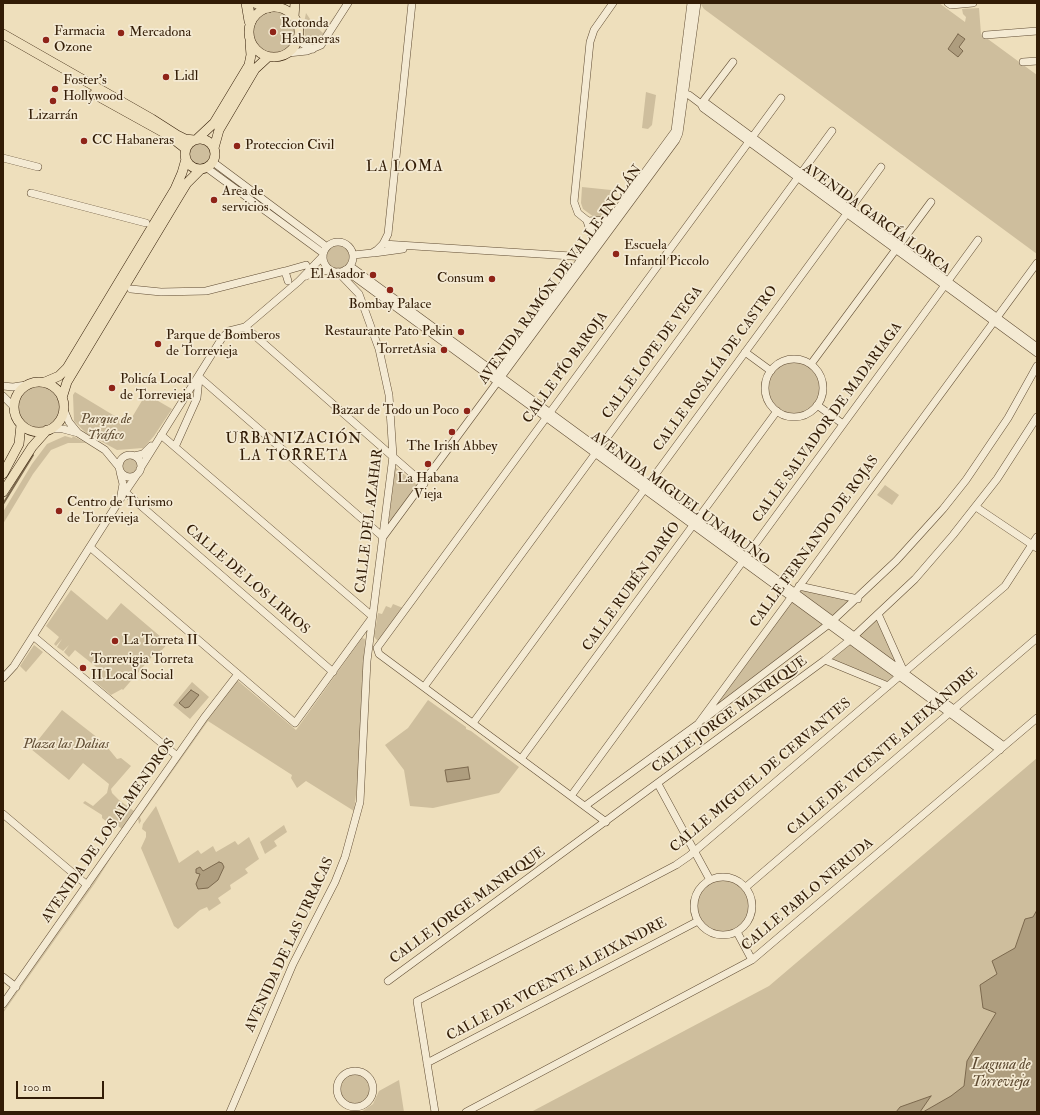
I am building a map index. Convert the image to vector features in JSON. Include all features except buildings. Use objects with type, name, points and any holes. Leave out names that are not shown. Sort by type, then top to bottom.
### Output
[{"type":"highway","points":[[247,3],[250,21]]},
{"type":"highway","points":[[256,3],[274,5]]},
{"type":"main road","points":[[294,17],[295,3]]},
{"type":"main road","points":[[48,430],[30,430],[21,425],[14,413],[13,406],[18,391],[32,382],[45,382],[59,376],[67,368],[175,189],[185,163],[186,148],[214,123],[249,65],[251,55],[249,40],[248,31],[250,21],[258,12],[274,5],[286,9],[294,17],[299,28],[296,45],[288,53],[278,57],[268,57],[255,49],[249,40]]},
{"type":"main road","points":[[3,34],[152,119],[177,135],[185,139],[205,140],[214,148]]},
{"type":"main road","points":[[3,41],[186,148]]},
{"type":"main road","points":[[62,398],[67,382],[179,196],[191,178],[207,166],[215,155],[214,148],[219,130],[255,69],[268,57]]},
{"type":"main road","points":[[171,138],[181,153],[185,163],[192,166],[207,166]]},
{"type":"main road","points":[[3,492],[32,447],[60,420],[64,410],[62,398],[58,390],[45,382]]},
{"type":"main road","points":[[3,474],[19,444],[21,425]]},
{"type":"street","points":[[288,53],[313,49],[323,42],[348,3]]},
{"type":"street","points":[[372,253],[383,244],[388,234],[412,3]]},
{"type":"street","points":[[604,233],[578,213],[574,202],[590,42],[593,32],[613,3]]},
{"type":"street","name":"AVENIDA RAMÓN DE VALLE-INCLÁN","points":[[383,537],[424,484],[586,257],[676,140],[680,133],[682,92],[691,3]]},
{"type":"street","name":"AVENIDA RAMÓN DE VALLE-INCLÁN","points":[[586,257],[594,243],[604,233],[610,220],[675,131],[696,3]]},
{"type":"street","points":[[948,3],[951,5],[973,3]]},
{"type":"street","points":[[986,35],[1037,31]]},
{"type":"street","points":[[298,38],[303,44],[313,49]]},
{"type":"street","points":[[1023,62],[1037,61]]},
{"type":"street","points":[[701,104],[733,62]]},
{"type":"street","name":"AVENIDA GARCÍA LORCA","points":[[682,92],[701,104],[703,108],[750,139],[995,319],[1037,347]]},
{"type":"street","name":"CALLE PÍO BAROJA","points":[[379,646],[781,98]]},
{"type":"street","name":"CALLE LOPE DE VEGA","points":[[424,687],[832,131]]},
{"type":"street","points":[[3,158],[38,167]]},
{"type":"street","points":[[207,166],[324,252]]},
{"type":"street","name":"CALLE ROSALÍA DE CASTRO","points":[[473,723],[881,166]]},
{"type":"street","points":[[31,193],[146,223]]},
{"type":"street","points":[[811,364],[931,202]]},
{"type":"street","points":[[587,221],[610,220]]},
{"type":"street","points":[[587,221],[594,243]]},
{"type":"street","name":"CALLE SALVADOR DE MADARIAGA","points":[[571,796],[978,240]]},
{"type":"street","points":[[3,678],[14,666],[199,378],[211,354],[226,334],[245,326],[299,281],[314,272],[330,270],[338,272],[348,268],[353,256],[350,248],[344,243],[335,242],[324,252],[299,281]]},
{"type":"street","points":[[383,244],[586,257]]},
{"type":"street","points":[[353,256],[428,248]]},
{"type":"street","points":[[324,252],[324,261],[330,270]]},
{"type":"street","name":"CALLE FERNANDO DE ROJAS","points":[[585,806],[698,724],[1037,263]]},
{"type":"street","points":[[131,289],[164,292],[206,291],[306,265]]},
{"type":"street","name":"AVENIDA MIGUEL UNAMUNO","points":[[348,268],[1002,748]]},
{"type":"street","points":[[285,270],[288,281]]},
{"type":"street","name":"CALLE DEL AZAHAR","points":[[338,272],[359,294],[379,349],[389,395],[393,456],[372,617]]},
{"type":"street","name":"AVENIDA GARCÍA LORCA","points":[[995,319],[1037,353]]},
{"type":"street","points":[[245,326],[424,484]]},
{"type":"street","points":[[745,352],[770,371]]},
{"type":"street","points":[[789,359],[801,360],[811,364],[820,374],[823,387],[821,400],[817,405],[802,416],[789,416],[772,407],[766,396],[765,383],[770,371],[779,363],[789,359]]},
{"type":"street","points":[[698,724],[831,622],[858,599],[909,548],[961,486],[1004,424],[1037,366]]},
{"type":"street","points":[[175,447],[195,402],[199,388],[199,378]]},
{"type":"street","points":[[199,378],[383,537]]},
{"type":"street","points":[[3,386],[13,387],[26,385]]},
{"type":"street","points":[[3,396],[13,406]]},
{"type":"street","points":[[817,405],[843,424]]},
{"type":"street","points":[[64,410],[69,422],[78,433]]},
{"type":"street","name":"CALLE RUBÉN DARÍO","points":[[522,759],[777,411]]},
{"type":"street","name":"CALLE JORGE MANRIQUE","points":[[388,981],[658,784],[825,660],[852,638],[915,579],[976,507],[1012,457],[1037,417]]},
{"type":"street","points":[[48,430],[63,429],[78,433],[105,450],[131,456],[140,463],[139,471],[133,476],[126,476],[105,450]]},
{"type":"street","points":[[90,547],[296,723],[372,617],[161,435]]},
{"type":"street","points":[[123,495],[123,484],[119,468],[120,461],[131,456],[143,454],[156,443]]},
{"type":"street","name":"CALLE DE LOS LIRIOS","points":[[123,495],[333,672]]},
{"type":"street","points":[[976,507],[1034,547]]},
{"type":"street","name":"CALLE MIGUEL DE CERVANTES","points":[[427,1063],[417,1001],[676,865],[1005,586],[1034,547],[1037,537]]},
{"type":"street","points":[[799,586],[858,599]]},
{"type":"street","name":"AVENIDA MIGUEL UNAMUNO","points":[[878,614],[902,674]]},
{"type":"street","name":"AVENIDA DE LAS URRACAS","points":[[230,1112],[293,964],[332,889],[347,850],[358,810],[361,791],[369,642],[372,617]]},
{"type":"street","points":[[33,636],[177,756]]},
{"type":"street","name":"CALLE DE VICENTE ALEIXANDRE","points":[[746,887],[1037,638]]},
{"type":"street","points":[[369,642],[379,646],[377,650],[378,654],[606,822]]},
{"type":"street","points":[[825,660],[888,686]]},
{"type":"street","name":"AVENIDA DE LOS ALMENDROS","points":[[3,1004],[177,756],[238,674]]},
{"type":"street","name":"CALLE PABLO NERUDA","points":[[466,1112],[752,960],[1037,718]]},
{"type":"street","points":[[658,784],[710,880]]},
{"type":"street","points":[[3,814],[87,885]]},
{"type":"street","points":[[720,877],[732,878],[746,887],[752,898],[753,909],[749,920],[737,932],[718,935],[706,930],[698,921],[694,908],[696,895],[703,884],[720,877]]},
{"type":"street","name":"CALLE DE VICENTE ALEIXANDRE","points":[[427,1063],[698,921]]},
{"type":"street","points":[[737,932],[752,960]]},
{"type":"street","points":[[3,977],[16,987]]},
{"type":"street","points":[[427,1063],[435,1112]]},
{"type":"street","points":[[357,1071],[362,1072],[371,1080],[373,1091],[372,1096],[364,1105],[353,1110],[338,1097],[336,1086],[341,1076],[346,1073],[357,1071]]},
{"type":"green space","points":[[700,3],[939,3],[965,22],[966,17],[963,14],[962,9],[979,8],[981,34],[1037,75],[1037,254],[704,9]]},
{"type":"green space","points":[[278,12],[285,15],[291,21],[294,32],[293,40],[285,49],[278,52],[270,52],[263,49],[255,40],[254,28],[257,21],[266,13]]},
{"type":"green space","points":[[306,13],[314,25],[323,33],[336,13],[321,38],[314,44],[307,42],[305,38],[304,23]]},
{"type":"green space","points":[[646,92],[656,95],[652,125],[648,129],[642,128]]},
{"type":"green space","points":[[196,143],[204,143],[211,150],[211,158],[204,165],[196,165],[189,158],[189,150]]},
{"type":"green space","points":[[582,187],[611,190],[608,214],[606,217],[594,217],[583,209],[581,203]]},
{"type":"green space","points":[[334,246],[342,246],[349,253],[349,261],[342,268],[334,268],[327,261],[327,253]]},
{"type":"green space","points":[[794,362],[804,364],[812,370],[818,378],[820,388],[818,398],[812,406],[804,412],[794,414],[784,412],[776,406],[770,398],[768,388],[770,378],[776,370],[784,364]]},
{"type":"green space","points":[[39,385],[54,391],[60,406],[54,421],[39,427],[24,421],[18,406],[24,391]]},
{"type":"green space","name":"Parque de Tráfico","points":[[75,392],[128,424],[146,394],[172,409],[154,436],[143,448],[117,450],[86,433],[74,421],[73,395]]},
{"type":"green space","points":[[65,436],[72,438],[73,436],[86,443],[68,443],[51,450],[33,474],[3,524],[3,512],[32,464],[47,444]]},
{"type":"green space","points":[[130,457],[136,460],[139,466],[136,472],[130,475],[124,472],[121,466],[124,460]]},
{"type":"green space","points":[[395,467],[417,486],[391,521],[389,520]]},
{"type":"green space","points":[[885,485],[899,495],[892,505],[877,495]]},
{"type":"green space","points":[[801,589],[849,601],[832,617],[799,593]]},
{"type":"green space","name":"La Torreta II","points":[[71,590],[107,620],[121,603],[168,643],[162,650],[155,653],[123,690],[122,689],[111,695],[93,680],[100,670],[75,650],[69,657],[64,652],[69,645],[63,651],[57,647],[62,639],[56,646],[54,644],[59,637],[46,626]]},
{"type":"green space","points":[[792,601],[824,624],[718,705],[717,703]]},
{"type":"green space","points":[[393,604],[403,608],[379,640],[377,640],[374,637],[378,613],[382,614],[386,606],[391,608]]},
{"type":"green space","points":[[877,621],[898,664],[859,636]]},
{"type":"green space","points":[[362,638],[365,639],[359,770],[354,811],[306,781],[297,788],[291,778],[292,775],[208,721],[140,817],[141,821],[139,824],[138,818],[207,718],[237,680],[296,730]]},
{"type":"green space","points":[[850,643],[895,677],[888,682],[831,659]]},
{"type":"green space","points":[[34,645],[43,652],[26,672],[20,666]]},
{"type":"green space","points":[[192,682],[209,697],[190,719],[173,705]]},
{"type":"green space","points":[[428,700],[519,767],[499,793],[433,808],[410,806],[404,770],[385,745],[408,728]]},
{"type":"green space","name":"Plaza las Dalias","points":[[62,710],[103,742],[117,759],[121,758],[131,766],[111,789],[112,793],[119,800],[134,811],[122,829],[117,825],[115,828],[102,818],[102,815],[83,803],[85,801],[93,806],[107,793],[109,784],[83,763],[69,780],[31,749]]},
{"type":"green space","points":[[1037,758],[1037,1112],[531,1112],[769,986]]},
{"type":"green space","points":[[156,806],[179,863],[198,850],[201,854],[213,846],[216,852],[235,841],[238,845],[249,837],[259,859],[245,869],[248,873],[230,885],[231,889],[218,898],[221,903],[209,911],[207,907],[200,910],[178,929],[174,926],[141,848],[146,837],[146,832],[142,829],[143,824]]},
{"type":"green space","points":[[284,825],[287,832],[274,841],[277,846],[265,854],[260,842]]},
{"type":"green space","points":[[128,831],[95,883],[3,1013],[3,1011]]},
{"type":"green space","points":[[723,880],[733,882],[741,888],[747,896],[749,906],[747,916],[741,924],[733,930],[723,932],[713,930],[705,924],[699,916],[697,906],[699,896],[705,888],[713,882]]},
{"type":"green space","points":[[355,1074],[366,1078],[370,1089],[366,1100],[355,1104],[344,1100],[340,1089],[344,1078]]},
{"type":"green space","points":[[399,1080],[404,1112],[361,1112],[373,1104],[379,1091]]},
{"type":"water","points":[[958,34],[965,39],[959,47],[963,51],[958,57],[948,49]]},
{"type":"water","points":[[191,690],[199,695],[189,707],[185,708],[179,703]]},
{"type":"water","points":[[468,767],[470,779],[447,782],[445,770]]},
{"type":"water","points":[[219,862],[222,863],[224,867],[218,880],[208,888],[198,889],[196,884],[200,874],[196,873],[196,869],[200,867],[203,871]]},
{"type":"water","name":"Laguna de Torrevieja","points":[[1037,910],[1037,1112],[923,1112],[951,1096],[964,1086],[967,1061],[996,1013],[983,1008],[980,985],[997,974],[992,961],[1015,948],[1025,919],[1033,917]]},
{"type":"water","name":"Laguna de Torrevieja","points":[[931,1096],[920,1112],[896,1112],[900,1107]]},
{"type":"waterway","points":[[3,504],[33,455]]},
{"type":"place","name":"Rotonda Habaneras","points":[[273,32]]},
{"type":"place","name":"Mercadona","points":[[121,33]]},
{"type":"place","name":"Farmacia Ozone","points":[[46,40]]},
{"type":"place","name":"Lidl","points":[[166,77]]},
{"type":"place","name":"Foster's Hollywood","points":[[55,89]]},
{"type":"place","name":"Lizarrán","points":[[53,101]]},
{"type":"place","name":"CC Habaneras","points":[[84,141]]},
{"type":"place","name":"Proteccion Civil","points":[[237,146]]},
{"type":"place","name":"Area de servicios","points":[[214,200]]},
{"type":"place","name":"Escuela Infantil Piccolo","points":[[616,254]]},
{"type":"place","name":"El Asador","points":[[373,275]]},
{"type":"place","name":"Consum","points":[[492,279]]},
{"type":"place","name":"Bombay Palace","points":[[390,290]]},
{"type":"place","name":"Restaurante Pato Pekin","points":[[461,332]]},
{"type":"place","name":"Parque de Bomberos de Torrevieja","points":[[158,344]]},
{"type":"place","name":"TorretAsia","points":[[444,350]]},
{"type":"place","name":"Policía Local de Torrevieja","points":[[112,388]]},
{"type":"place","name":"Bazar de Todo un Poco","points":[[467,411]]},
{"type":"place","name":"The Irish Abbey","points":[[452,432]]},
{"type":"place","name":"La Habana Vieja","points":[[428,464]]},
{"type":"place","name":"Centro de Turismo de Torrevieja","points":[[59,511]]},
{"type":"place","name":"La Torreta II","points":[[115,641]]},
{"type":"place","name":"Torrevigia Torreta II Local Social","points":[[83,668]]},
{"type":"district","name":"LA LOMA","points":[[405,168]]},
{"type":"district","name":"URBANIZACIÓN LA TORRETA","points":[[294,448]]}]
